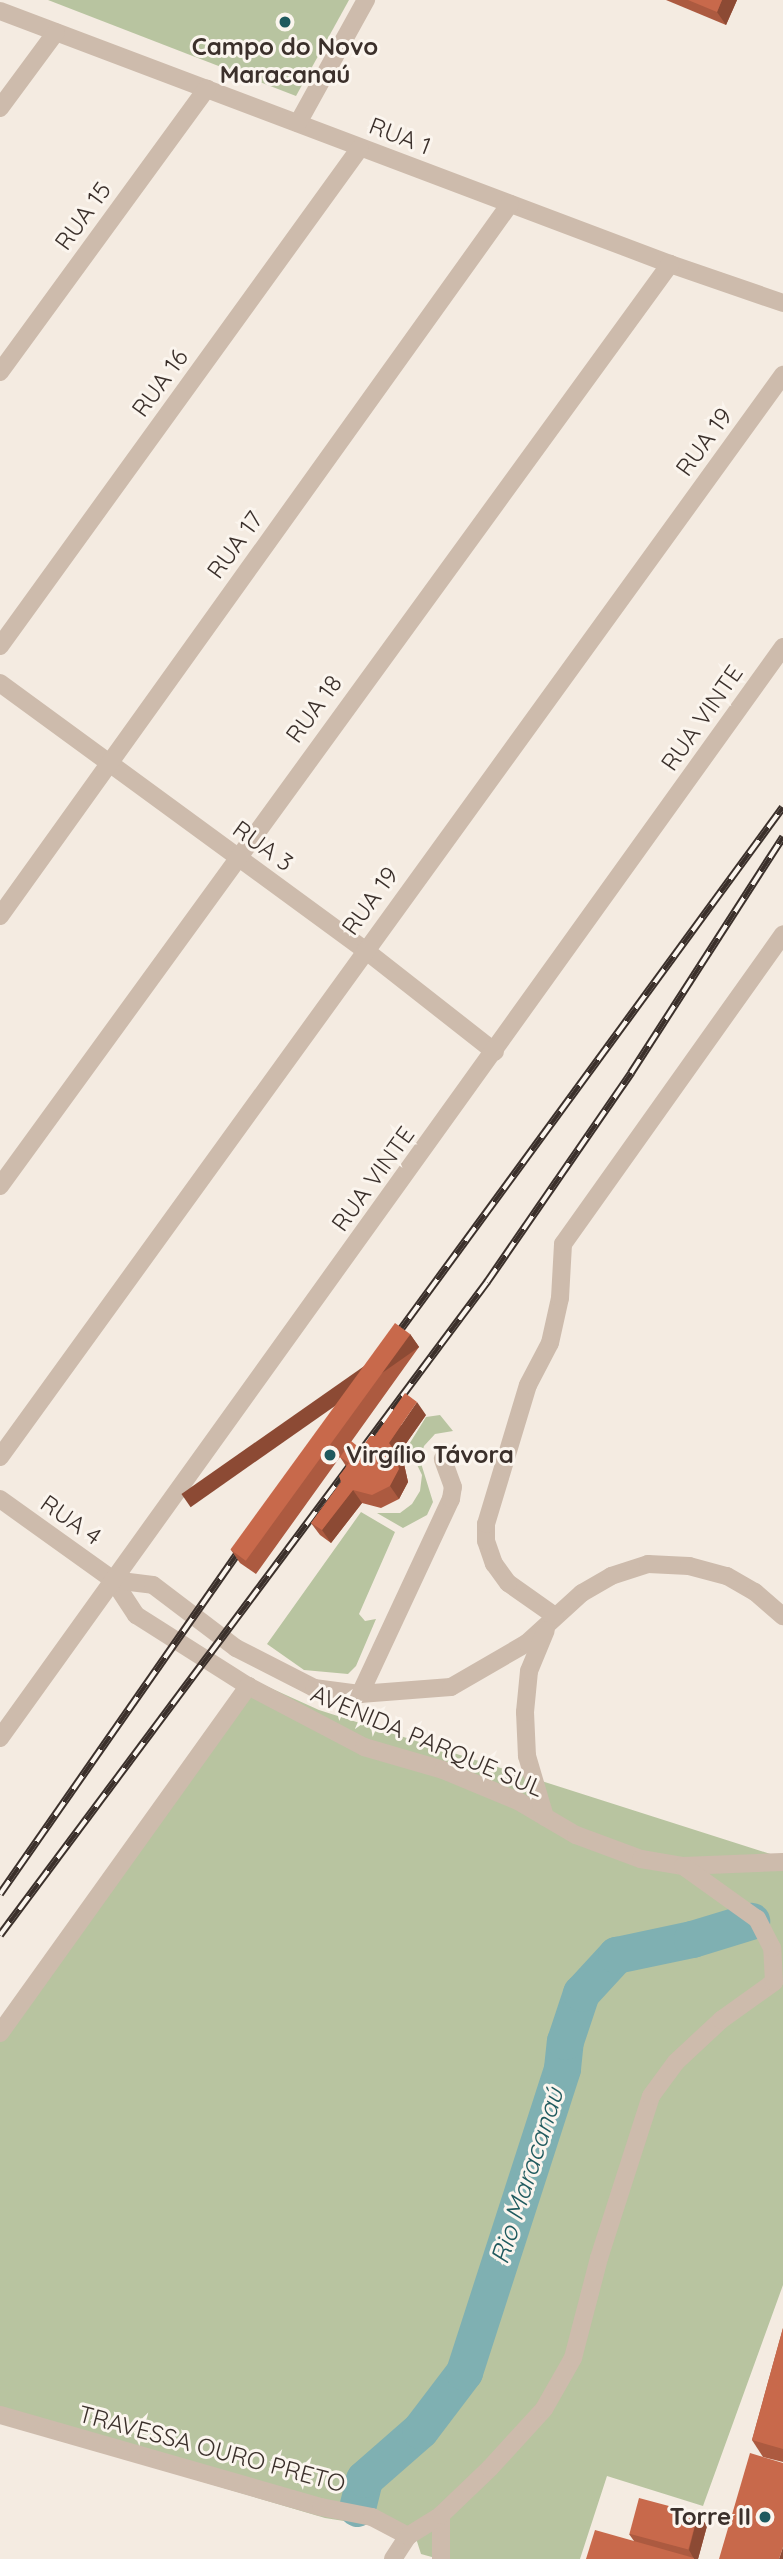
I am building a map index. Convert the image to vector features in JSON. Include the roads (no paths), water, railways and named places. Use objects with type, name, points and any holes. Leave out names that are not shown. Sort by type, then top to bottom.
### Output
[{"type":"street","points":[[298,123],[366,0]]},
{"type":"street","name":"RUA 1","points":[[0,11],[670,264],[783,303]]},
{"type":"street","points":[[0,108],[56,32]]},
{"type":"street","name":"RUA 15","points":[[0,372],[206,88]]},
{"type":"street","name":"RUA 16","points":[[0,646],[360,148]]},
{"type":"street","name":"RUA 17","points":[[0,916],[510,204]]},
{"type":"street","name":"RUA 18","points":[[0,1186],[236,857],[670,264]]},
{"type":"street","name":"RUA 19","points":[[0,1457],[783,374]]},
{"type":"street","name":"RUA VINTE","points":[[0,1738],[495,1052],[783,647]]},
{"type":"street","name":"RUA 3","points":[[0,683],[365,950],[495,1052]]},
{"type":"street","points":[[545,1817],[527,1756],[525,1712],[529,1671],[552,1618],[508,1583],[494,1564],[486,1541],[486,1524],[528,1385],[550,1342],[561,1298],[563,1244],[783,934]]},
{"type":"street","points":[[360,1694],[451,1499],[453,1487],[443,1459]]},
{"type":"street","name":"RUA 4","points":[[0,1499],[113,1580]]},
{"type":"street","name":"AVENIDA PARQUE SUL","points":[[113,1580],[153,1585],[236,1648],[314,1688],[360,1694],[451,1687],[502,1660],[527,1643],[582,1593],[611,1576],[648,1564],[689,1566],[727,1576],[755,1592],[783,1616]]},
{"type":"street","name":"AVENIDA PARQUE SUL","points":[[113,1580],[136,1615],[248,1686],[364,1747],[443,1770],[518,1801],[576,1835],[641,1858],[683,1866],[783,1862]]},
{"type":"street","points":[[0,2033],[248,1686]]},
{"type":"street","name":"AVENIDA PARQUE SUL","points":[[756,1864],[783,1869]]},
{"type":"street","points":[[393,2559],[408,2536],[441,2515],[490,2468],[544,2409],[573,2358],[606,2235],[651,2096],[676,2062],[721,2020],[778,1979],[772,1948],[757,1919],[683,1866]]},
{"type":"street","name":"TRAVESSA OURO PRETO","points":[[0,2415],[321,2507],[372,2517],[408,2536]]},
{"type":"street","points":[[441,2515],[441,2559]]},
{"type":"waterway","name":"Rio Maracanaú","points":[[357,2508],[364,2479],[420,2430],[464,2372],[562,2068],[565,2041],[581,1993],[616,1955],[692,1939],[751,1921]]},
{"type":"railway","points":[[390,1344],[783,807]]},
{"type":"railway","points":[[0,1935],[487,1282],[631,1073],[783,837]]},
{"type":"railway","points":[[0,1894],[246,1542]]},
{"type":"place","name":"Campo do Novo Maracanaú","points":[[285,22]]},
{"type":"place","name":"Virgílio Távora","points":[[330,1455]]},
{"type":"place","name":"Torre II","points":[[765,2517]]}]
